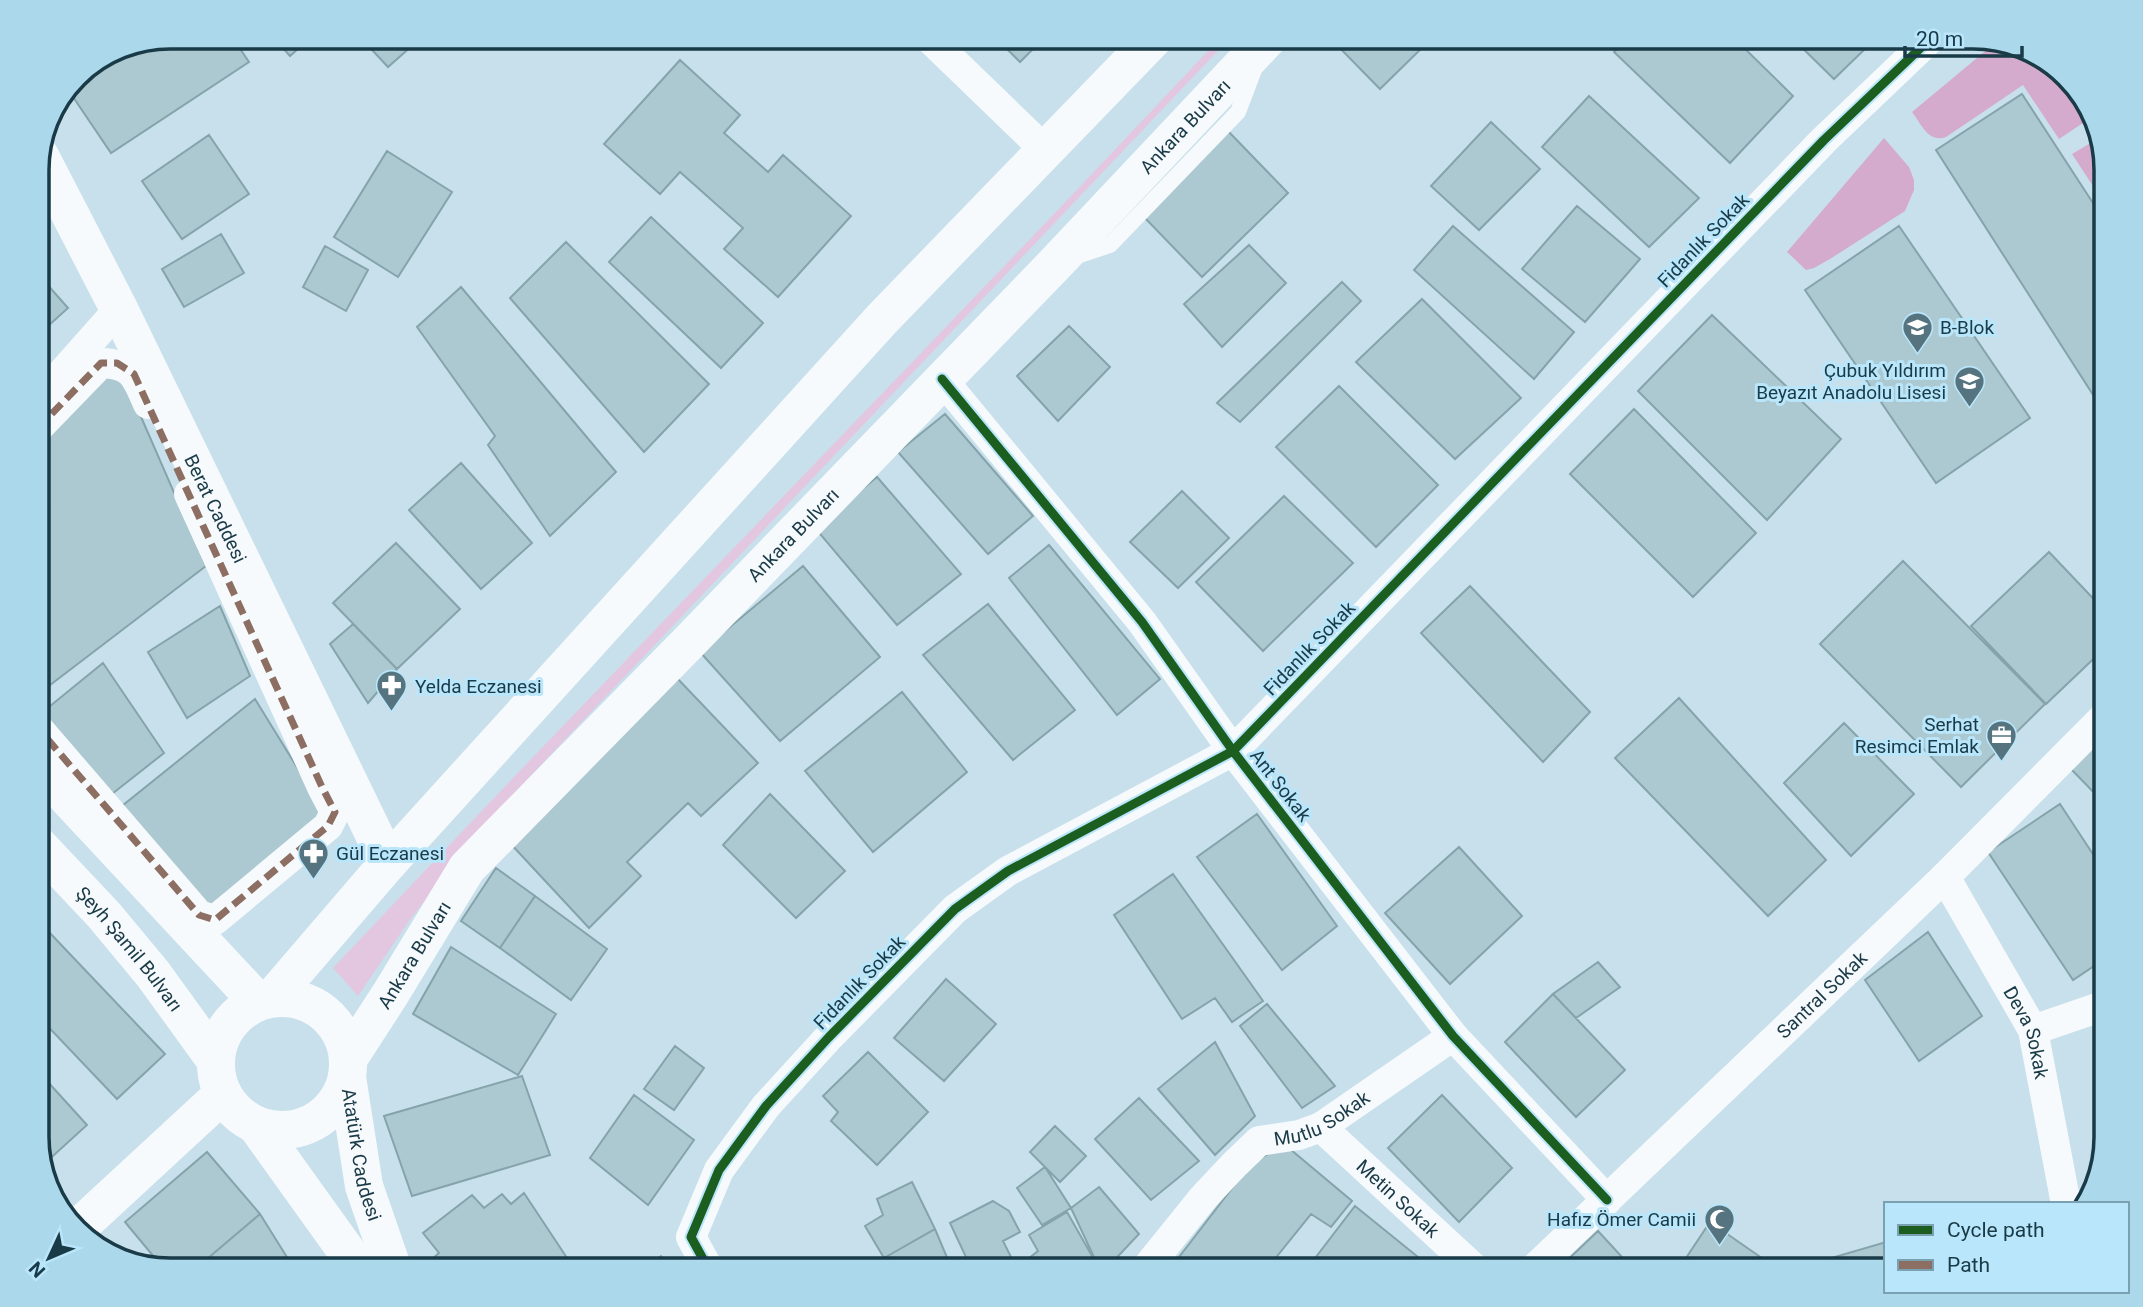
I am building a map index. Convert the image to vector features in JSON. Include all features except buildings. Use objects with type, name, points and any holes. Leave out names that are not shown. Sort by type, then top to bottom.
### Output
[{"type":"main road","points":[[265,1000],[882,319],[1143,49]]},
{"type":"main road","name":"Ankara Bulvarı","points":[[348,1068],[467,867],[1055,264],[1258,49]]},
{"type":"main road","name":"Berat Caddesi","points":[[49,173],[120,309],[388,863]]},
{"type":"main road","points":[[49,777],[265,1000]]},
{"type":"main road","name":"Şeyh Şamil Bulvarı","points":[[49,857],[104,915],[153,974],[219,1077]]},
{"type":"main road","points":[[256,1125],[279,1130],[302,1127],[323,1116],[338,1099],[348,1068],[343,1037],[331,1019],[314,1006],[294,998],[265,1000],[241,1011],[228,1024],[219,1042],[219,1077],[237,1112],[256,1125],[351,1258]]},
{"type":"main road","name":"Atatürk Caddesi","points":[[348,1068],[364,1186],[389,1258]]},
{"type":"main road","points":[[84,1222],[219,1077]]},
{"type":"street","points":[[940,49],[1045,150]]},
{"type":"street","name":"Fidanlık Sokak","points":[[702,1258],[691,1237],[719,1170],[766,1106],[829,1037],[955,909],[1008,871],[1233,751],[1824,140],[1919,49]]},
{"type":"street","points":[[49,388],[120,309]]},
{"type":"street","points":[[49,416],[100,363],[117,363],[134,374],[335,812],[328,826],[215,920],[200,915],[49,741]]},
{"type":"street","name":"Ant Sokak","points":[[942,379],[1142,622],[1233,751],[1453,1036],[1607,1200]]},
{"type":"street","name":"Santral Sokak","points":[[1546,1258],[1945,877],[2094,727]]},
{"type":"street","name":"Deva Sokak","points":[[1945,877],[2034,1030],[2066,1202]]},
{"type":"street","points":[[2034,1030],[2094,1010]]},
{"type":"street","name":"Mutlu Sokak","points":[[1155,1258],[1203,1198],[1259,1141],[1299,1135],[1321,1127],[1453,1036]]},
{"type":"street","name":"Metin Sokak","points":[[1321,1127],[1463,1258]]},
{"type":"shaded area","points":[[1210,49],[1220,49],[485,824],[409,921],[358,996],[333,968]]},
{"type":"shaded area","points":[[1987,50],[2019,58],[2047,74],[2069,96],[2084,122],[2059,139],[2023,85],[1946,137],[1930,135],[1912,112]]},
{"type":"shaded area","points":[[1884,138],[1909,167],[1914,180],[1914,190],[1905,211],[1830,259],[1806,270],[1787,252]]},
{"type":"shaded area","points":[[2091,143],[2094,188],[2072,154]]},
{"type":"marked path","points":[[49,417],[101,363],[117,363],[134,374],[335,812],[328,826],[215,920],[199,915],[49,741]]},
{"type":"cycle path","points":[[702,1258],[691,1237],[719,1170],[766,1106],[829,1037],[955,909],[1008,871],[1233,751],[1824,140],[1919,49]]},
{"type":"cycle path","points":[[942,379],[1142,622],[1233,751],[1453,1036],[1607,1200]]},
{"type":"place","name":"B-Blok","points":[[1917,354]]},
{"type":"place","name":"Çubuk Yıldırım Beyazıt Anadolu Lisesi","points":[[1969,408]]},
{"type":"place","name":"Yelda Eczanesi","points":[[392,713]]},
{"type":"place","name":"Serhat Resimci Emlak","points":[[2002,762]]},
{"type":"place","name":"Gül Eczanesi","points":[[313,880]]},
{"type":"place","name":"Hafız Ömer Camii","points":[[1719,1246]]}]
